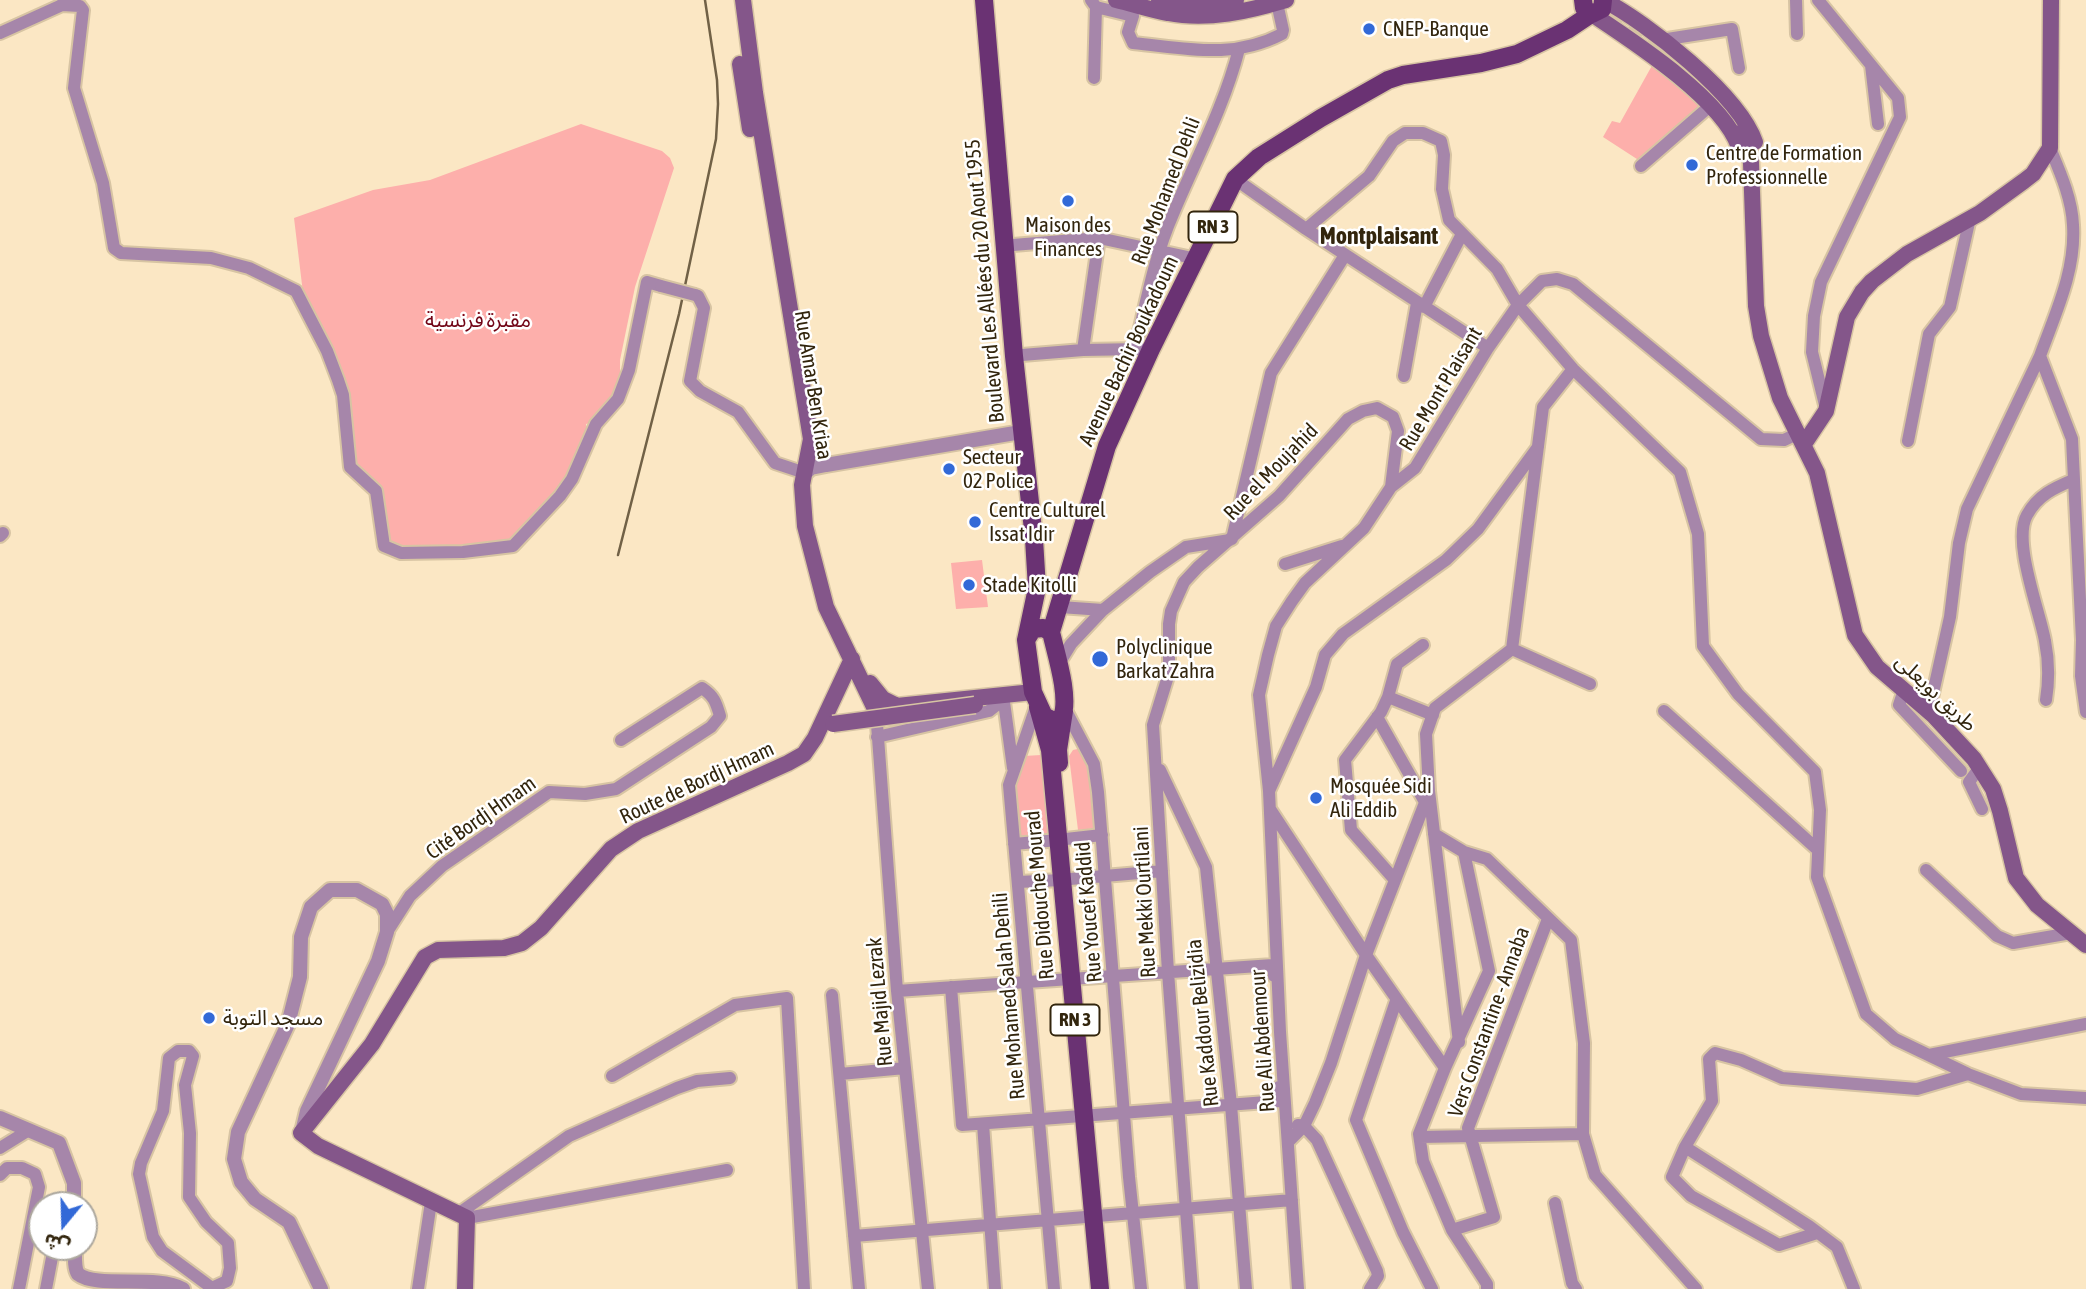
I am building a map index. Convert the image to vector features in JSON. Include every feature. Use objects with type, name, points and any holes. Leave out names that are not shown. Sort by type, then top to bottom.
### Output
[{"type":"main road","name":"Rue Amar Ben Kriaa","points":[[732,0],[744,95],[805,473]]},
{"type":"main road","name":"Rue Amar Ben Kriaa","points":[[743,0],[755,93],[811,439],[805,473]]},
{"type":"main road","name":"Boulevard Les Allées du 20 Aout 1955","points":[[984,0],[1021,432],[1037,588],[1047,617]]},
{"type":"main road","name":"Boulevard Les Allées du 20 Aout 1955","points":[[992,0],[1047,617]]},
{"type":"main road","points":[[1116,0],[1192,16],[1219,15],[1282,1]]},
{"type":"main road","points":[[1159,0],[1185,4],[1236,0]]},
{"type":"main road","points":[[1801,439],[1826,411],[1847,317],[1862,292],[1907,254],[1970,218],[2033,174],[2050,148],[2051,0]]},
{"type":"main road","points":[[1589,5],[1629,16],[1716,88],[1748,123],[1758,150],[1757,163],[1752,174]]},
{"type":"main road","points":[[1589,5],[1655,57],[1710,106],[1735,137],[1743,160],[1752,174]]},
{"type":"main road","name":"Avenue Bachir Boukadoum","points":[[1047,617],[1143,349],[1197,259],[1235,179],[1259,157],[1388,80],[1506,58],[1523,52],[1555,35],[1589,5]]},
{"type":"main road","points":[[1742,132],[1749,149],[1752,174]]},
{"type":"main road","name":"طريق بويعلى","points":[[1752,174],[1756,306],[1761,336],[1780,398],[1817,473],[1855,635],[1877,667],[1929,711],[1980,767],[1993,789],[2016,878],[2037,905],[2086,945]]},
{"type":"main road","points":[[805,473],[802,499],[805,526],[827,607],[876,711]]},
{"type":"main road","name":"Rue Didouche Mourad","points":[[1047,617],[1064,709],[1058,750],[1062,840]]},
{"type":"main road","name":"Rue Didouche Mourad","points":[[1047,617],[1036,700],[1050,750],[1062,840],[1100,1289]]},
{"type":"main road","points":[[852,659],[883,699],[897,706],[1036,700]]},
{"type":"main road","name":"Route de Bordj Hmam","points":[[301,1133],[372,1044],[425,957],[438,950],[504,947],[522,943],[541,928],[611,849],[638,831],[804,754],[815,738],[852,659]]},
{"type":"main road","points":[[815,738],[833,724],[1036,700]]},
{"type":"main road","points":[[1036,700],[1044,716],[1054,721],[1062,717],[1064,709]]},
{"type":"main road","points":[[301,1133],[318,1146],[463,1216],[465,1289]]},
{"type":"main road","name":"Rue Didouche Mourad","points":[[1096,1217],[1106,1289]]},
{"type":"street","points":[[1796,0],[1797,34]]},
{"type":"street","points":[[1818,0],[1898,98],[1900,117],[1821,282],[1814,316],[1812,352],[1826,411]]},
{"type":"street","points":[[1094,78],[1093,4],[1133,16],[1128,32],[1133,43],[1223,52],[1282,34],[1282,1]]},
{"type":"street","points":[[0,33],[63,3],[80,6],[83,10],[74,88],[103,183],[114,248],[121,253],[177,254],[211,258],[248,268],[296,291],[338,380],[343,395],[350,467],[376,491],[384,546],[390,551],[463,552],[513,546],[560,496],[572,479],[596,425],[618,398],[629,370],[647,282],[698,296],[704,308],[690,381],[700,391],[738,412],[775,463],[805,473],[811,468],[826,465],[1021,432]]},
{"type":"street","points":[[1661,40],[1732,29],[1739,68]]},
{"type":"street","name":"Rue Mohamed Dehli","points":[[1143,349],[1159,251],[1233,74],[1239,49]]},
{"type":"street","points":[[1871,65],[1878,124]]},
{"type":"street","points":[[1641,166],[1710,106]]},
{"type":"street","points":[[1306,229],[1369,176],[1393,141],[1405,133],[1423,133],[1441,141],[1444,155],[1442,188],[1449,220],[1497,269],[1518,305],[1573,369],[1680,472],[1698,534],[1703,646],[1738,694],[1815,772],[1820,810],[1817,877],[1866,1014],[1895,1039],[1968,1074],[2021,1094],[2086,1098]]},
{"type":"street","points":[[1929,711],[1951,617],[1959,543],[1968,509],[2040,356],[2070,270],[2073,226],[2070,204],[2050,148]]},
{"type":"street","points":[[1235,179],[1306,229],[1488,348]]},
{"type":"street","points":[[1908,441],[1929,334],[1950,307],[1970,218]]},
{"type":"street","points":[[1404,376],[1420,305],[1462,234]]},
{"type":"street","points":[[1013,245],[1099,238],[1197,259]]},
{"type":"street","points":[[1083,350],[1099,238]]},
{"type":"street","points":[[1231,539],[1272,373],[1345,255]]},
{"type":"street","name":"Rue Mont Plaisant","points":[[1269,791],[1259,695],[1276,626],[1305,583],[1364,528],[1391,487],[1415,468],[1488,348],[1518,305],[1542,281],[1557,279],[1573,284],[1761,439],[1801,439]]},
{"type":"street","points":[[1022,355],[1143,349]]},
{"type":"street","points":[[2040,356],[2072,439],[2082,640],[2081,676],[2086,712]]},
{"type":"street","points":[[1459,1042],[1434,834],[1427,797],[1426,734],[1435,708],[1512,649],[1543,407],[1573,369]]},
{"type":"street","name":"Rue el Moujahid","points":[[1058,665],[1071,644],[1103,610],[1150,572],[1186,547],[1231,539],[1279,496],[1348,419],[1363,411],[1377,408],[1393,417],[1398,431],[1391,487]]},
{"type":"street","points":[[1269,791],[1316,687],[1325,655],[1343,634],[1446,560],[1478,529],[1538,447]]},
{"type":"street","points":[[810,452],[826,465]]},
{"type":"street","points":[[2046,700],[2048,659],[2024,550],[2025,517],[2040,496],[2073,480]]},
{"type":"street","name":"Rue Mekki Ourtilani","points":[[1192,1289],[1153,725],[1169,673],[1171,611],[1184,582],[1231,539]]},
{"type":"street","points":[[1285,564],[1347,545]]},
{"type":"street","points":[[1047,617],[1103,610]]},
{"type":"street","points":[[1395,880],[1351,830],[1345,760],[1377,717],[1388,697],[1397,664],[1423,645]]},
{"type":"street","points":[[1512,649],[1590,684]]},
{"type":"street","name":"Cité Bordj Hmam","points":[[387,932],[410,896],[442,866],[549,792],[585,794],[616,789],[711,727],[720,716],[717,704],[712,695],[702,688],[621,740]]},
{"type":"street","points":[[1904,690],[1899,705],[1961,771]]},
{"type":"street","points":[[1388,697],[1433,715]]},
{"type":"street","name":"Rue Mohamed Salah Dehili","points":[[1036,700],[1029,732],[1009,785],[1054,1289]]},
{"type":"street","points":[[877,737],[994,707],[1013,771]]},
{"type":"street","name":"Rue Youcef Kaddid","points":[[1064,709],[1094,764],[1132,1213],[1141,1289]]},
{"type":"street","name":"Rue Majid Lezrak","points":[[876,711],[897,991],[928,1289]]},
{"type":"street","points":[[1664,711],[1818,850]]},
{"type":"street","points":[[1377,717],[1427,797]]},
{"type":"street","name":"Rue Kaddour Belizidia","points":[[1157,765],[1206,867],[1231,1105],[1246,1289]]},
{"type":"street","points":[[1980,767],[1969,782],[1982,809]]},
{"type":"street","name":"Rue Ali Abdennour","points":[[1269,791],[1280,1026],[1298,1289]]},
{"type":"street","points":[[1289,1141],[1304,1126],[1331,1063],[1366,955],[1427,797]]},
{"type":"street","points":[[1270,808],[1396,1001],[1446,1068]]},
{"type":"street","points":[[1434,834],[1464,852],[1486,859],[1571,940],[1584,1043],[1583,1134],[1595,1175],[1696,1289]]},
{"type":"street","points":[[1014,844],[1102,835]]},
{"type":"street","points":[[1464,852],[1489,971],[1446,1068],[1420,1137],[1423,1161],[1452,1230],[1488,1289]]},
{"type":"street","points":[[1926,870],[1997,936],[2013,943],[2071,933]]},
{"type":"street","points":[[1018,883],[1162,871]]},
{"type":"street","points":[[301,1133],[307,1111],[378,961],[387,932],[387,914],[382,904],[357,890],[330,890],[311,907],[301,937],[300,976],[288,1024],[238,1132],[234,1159],[241,1182],[256,1199],[289,1222],[321,1289]]},
{"type":"street","name":"Vers Constantine - Annaba","points":[[1452,1230],[1494,1217],[1468,1128],[1548,919]]},
{"type":"street","points":[[897,991],[951,987],[1075,979],[1273,965],[1275,1015],[1280,1026],[1276,1038],[1280,1101],[962,1125],[951,987]]},
{"type":"street","points":[[832,995],[859,1289]]},
{"type":"street","points":[[612,1076],[735,1004],[787,998],[804,1289]]},
{"type":"street","points":[[1396,1001],[1356,1120],[1403,1232],[1432,1289]]},
{"type":"street","points":[[1929,1055],[2086,1024]]},
{"type":"street","points":[[178,1051],[189,1051],[193,1056],[186,1085],[190,1133],[190,1197],[206,1222],[228,1243],[230,1254],[227,1281],[212,1289],[162,1251],[153,1237],[139,1174],[163,1111],[169,1058],[178,1051]]},
{"type":"street","points":[[1817,1233],[1779,1245],[1691,1195],[1672,1177],[1685,1147],[1712,1101],[1709,1059],[1715,1053],[1741,1060],[1782,1078],[1917,1089],[1968,1074]]},
{"type":"street","points":[[840,1074],[905,1068]]},
{"type":"street","points":[[463,1216],[569,1136],[677,1088],[697,1081],[730,1078]]},
{"type":"street","points":[[0,1118],[59,1143],[74,1191]]},
{"type":"street","points":[[1288,1123],[1304,1126],[1317,1140],[1377,1271],[1378,1276],[1370,1289]]},
{"type":"street","points":[[983,1124],[995,1289]]},
{"type":"street","points":[[0,1148],[29,1130]]},
{"type":"street","points":[[1420,1137],[1583,1134]]},
{"type":"street","points":[[1685,1147],[1837,1247],[1854,1289]]},
{"type":"street","points":[[0,1175],[7,1168],[22,1168],[35,1174],[39,1187],[19,1289]]},
{"type":"street","points":[[463,1216],[727,1170]]},
{"type":"street","points":[[855,1236],[1293,1200]]},
{"type":"street","points":[[418,1289],[431,1202]]},
{"type":"street","points":[[1555,1203],[1572,1283],[1576,1289]]},
{"type":"street","points":[[46,1289],[51,1261]]},
{"type":"street","points":[[76,1261],[77,1273],[88,1286],[104,1289],[166,1284],[183,1289]]},
{"type":"green space","points":[[1654,62],[1703,106],[1640,161],[1603,137],[1612,121],[1620,123]]},
{"type":"green space","name":"مقبرة فرنسية","points":[[581,124],[662,151],[670,158],[674,168],[635,287],[620,360],[620,386],[598,412],[598,418],[586,424],[588,439],[568,479],[512,543],[450,550],[393,549],[387,542],[381,490],[355,467],[349,422],[303,293],[294,218],[373,190],[430,180]]},
{"type":"green space","name":"Stade Kitolli","points":[[982,560],[988,607],[956,609],[951,563]]},
{"type":"green space","points":[[1082,748],[1091,763],[1098,828],[1078,830],[1069,756],[1073,750]]},
{"type":"green space","points":[[1041,755],[1050,833],[1016,837],[1012,786],[1024,756]]},
{"type":"tunnel","points":[[1589,0],[1630,27],[1693,76],[1742,132]]},
{"type":"railway","points":[[618,555],[679,314],[716,139],[717,80],[705,0]]},
{"type":"place","name":"CNEP-Banque","points":[[1369,29]]},
{"type":"place","name":"Centre de Formation Professionnelle","points":[[1692,165]]},
{"type":"place","name":"Maison des Finances","points":[[1068,201]]},
{"type":"place","name":"Secteur 02 Police","points":[[949,469]]},
{"type":"place","name":"Centre Culturel Issat Idir","points":[[975,522]]},
{"type":"place","name":"Stade Kitolli","points":[[969,585]]},
{"type":"place","name":"Polyclinique Barkat Zahra","points":[[1100,659]]},
{"type":"place","name":"Mosquée Sidi Ali Eddib","points":[[1316,798]]},
{"type":"place","name":"مسجد التوبة","points":[[209,1018]]},
{"type":"district","name":"Montplaisant","points":[[1379,236]]}]
